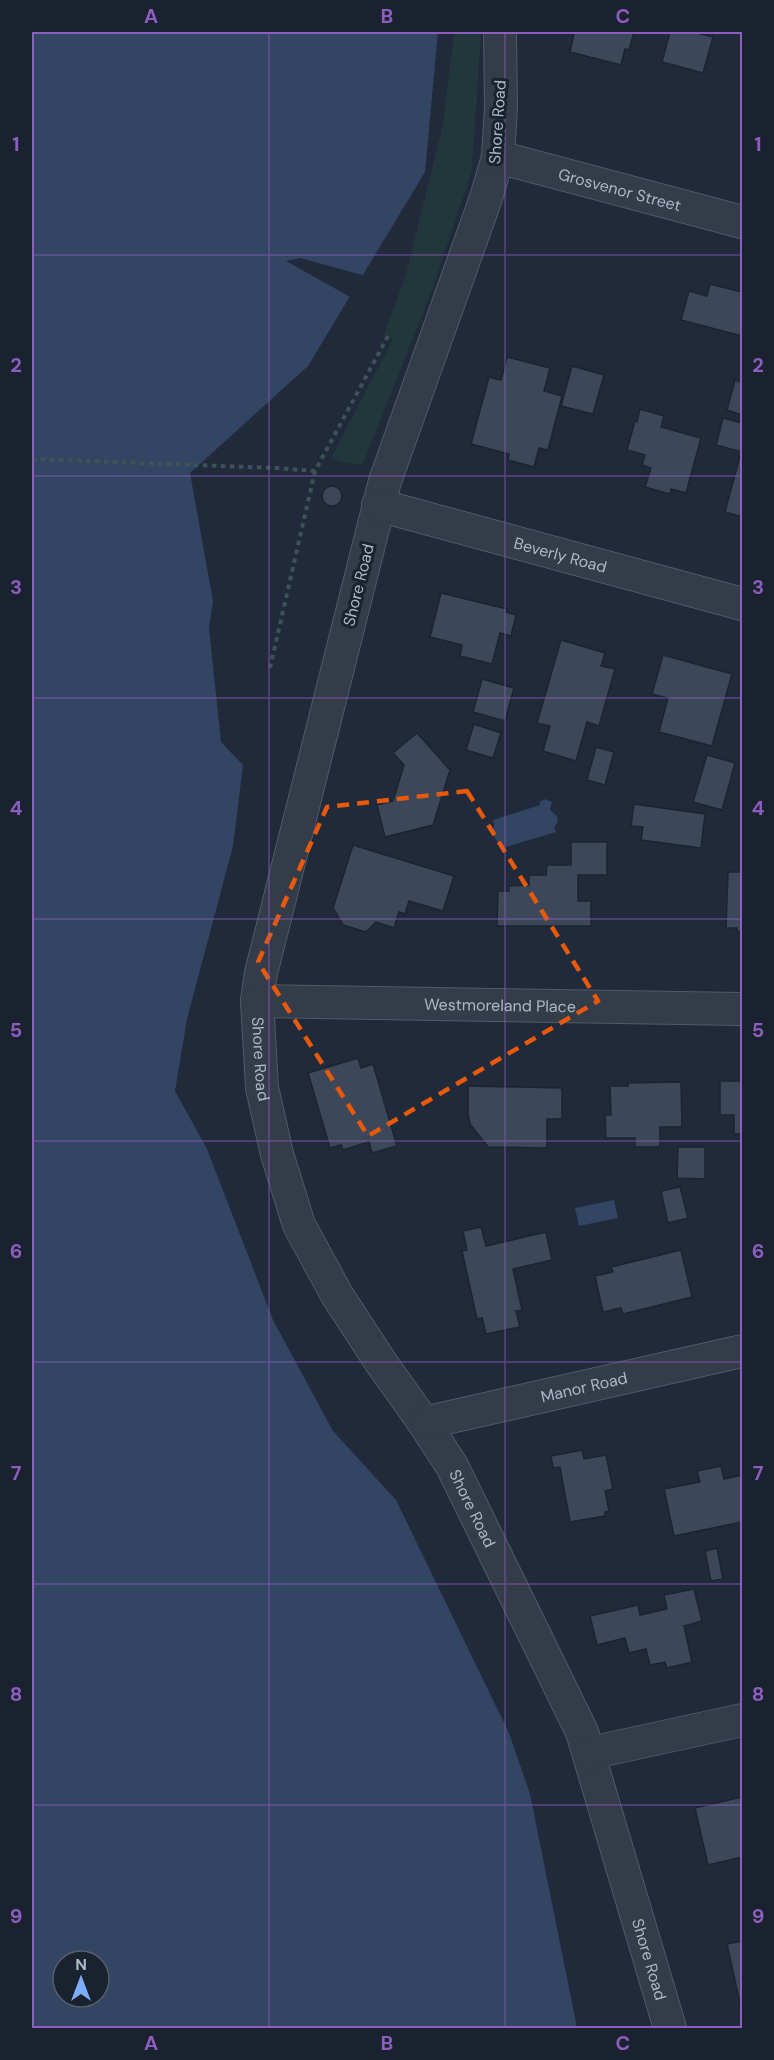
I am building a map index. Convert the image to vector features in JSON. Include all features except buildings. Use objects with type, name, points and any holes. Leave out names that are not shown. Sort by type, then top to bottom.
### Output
[{"type":"street","name":"Shore Road","points":[[500,32],[501,107],[498,157],[486,198],[378,505],[261,973],[257,1001],[262,1088],[277,1154],[299,1225],[380,1361],[452,1466],[582,1732],[670,2028]]},
{"type":"street","name":"Grosvenor Street","points":[[498,157],[742,222]]},
{"type":"street","name":"Beverly Road","points":[[378,505],[742,604]]},
{"type":"street","name":"Westmoreland Place","points":[[257,1001],[742,1009]]},
{"type":"street","name":"Manor Road","points":[[424,1423],[742,1351]]},
{"type":"street","points":[[590,1753],[742,1720]]},
{"type":"path","points":[[270,668],[315,471],[388,336]]},
{"type":"path","points":[[32,459],[315,471]]},
{"type":"highlighted area","points":[[467,791],[598,1001],[368,1136],[258,962],[327,807]]},
{"type":"green space","points":[[454,32],[481,32],[472,170],[433,288],[363,464],[345,463],[331,458],[393,339],[384,334],[406,274],[442,129]]},
{"type":"water","points":[[32,32],[438,32],[425,172],[308,366],[190,473],[213,601],[209,628],[221,742],[243,765],[233,846],[187,1019],[175,1091],[207,1149],[273,1320],[333,1431],[396,1500],[509,1733],[530,1794],[577,2028],[32,2028]]},
{"type":"water","points":[[544,799],[552,802],[550,810],[557,816],[558,822],[554,827],[556,832],[502,848],[492,834],[493,820],[540,805]]},
{"type":"water","points":[[614,1200],[618,1218],[579,1226],[575,1208]]},
{"type":"pier","points":[[300,258],[365,276],[352,298],[286,261]]}]
